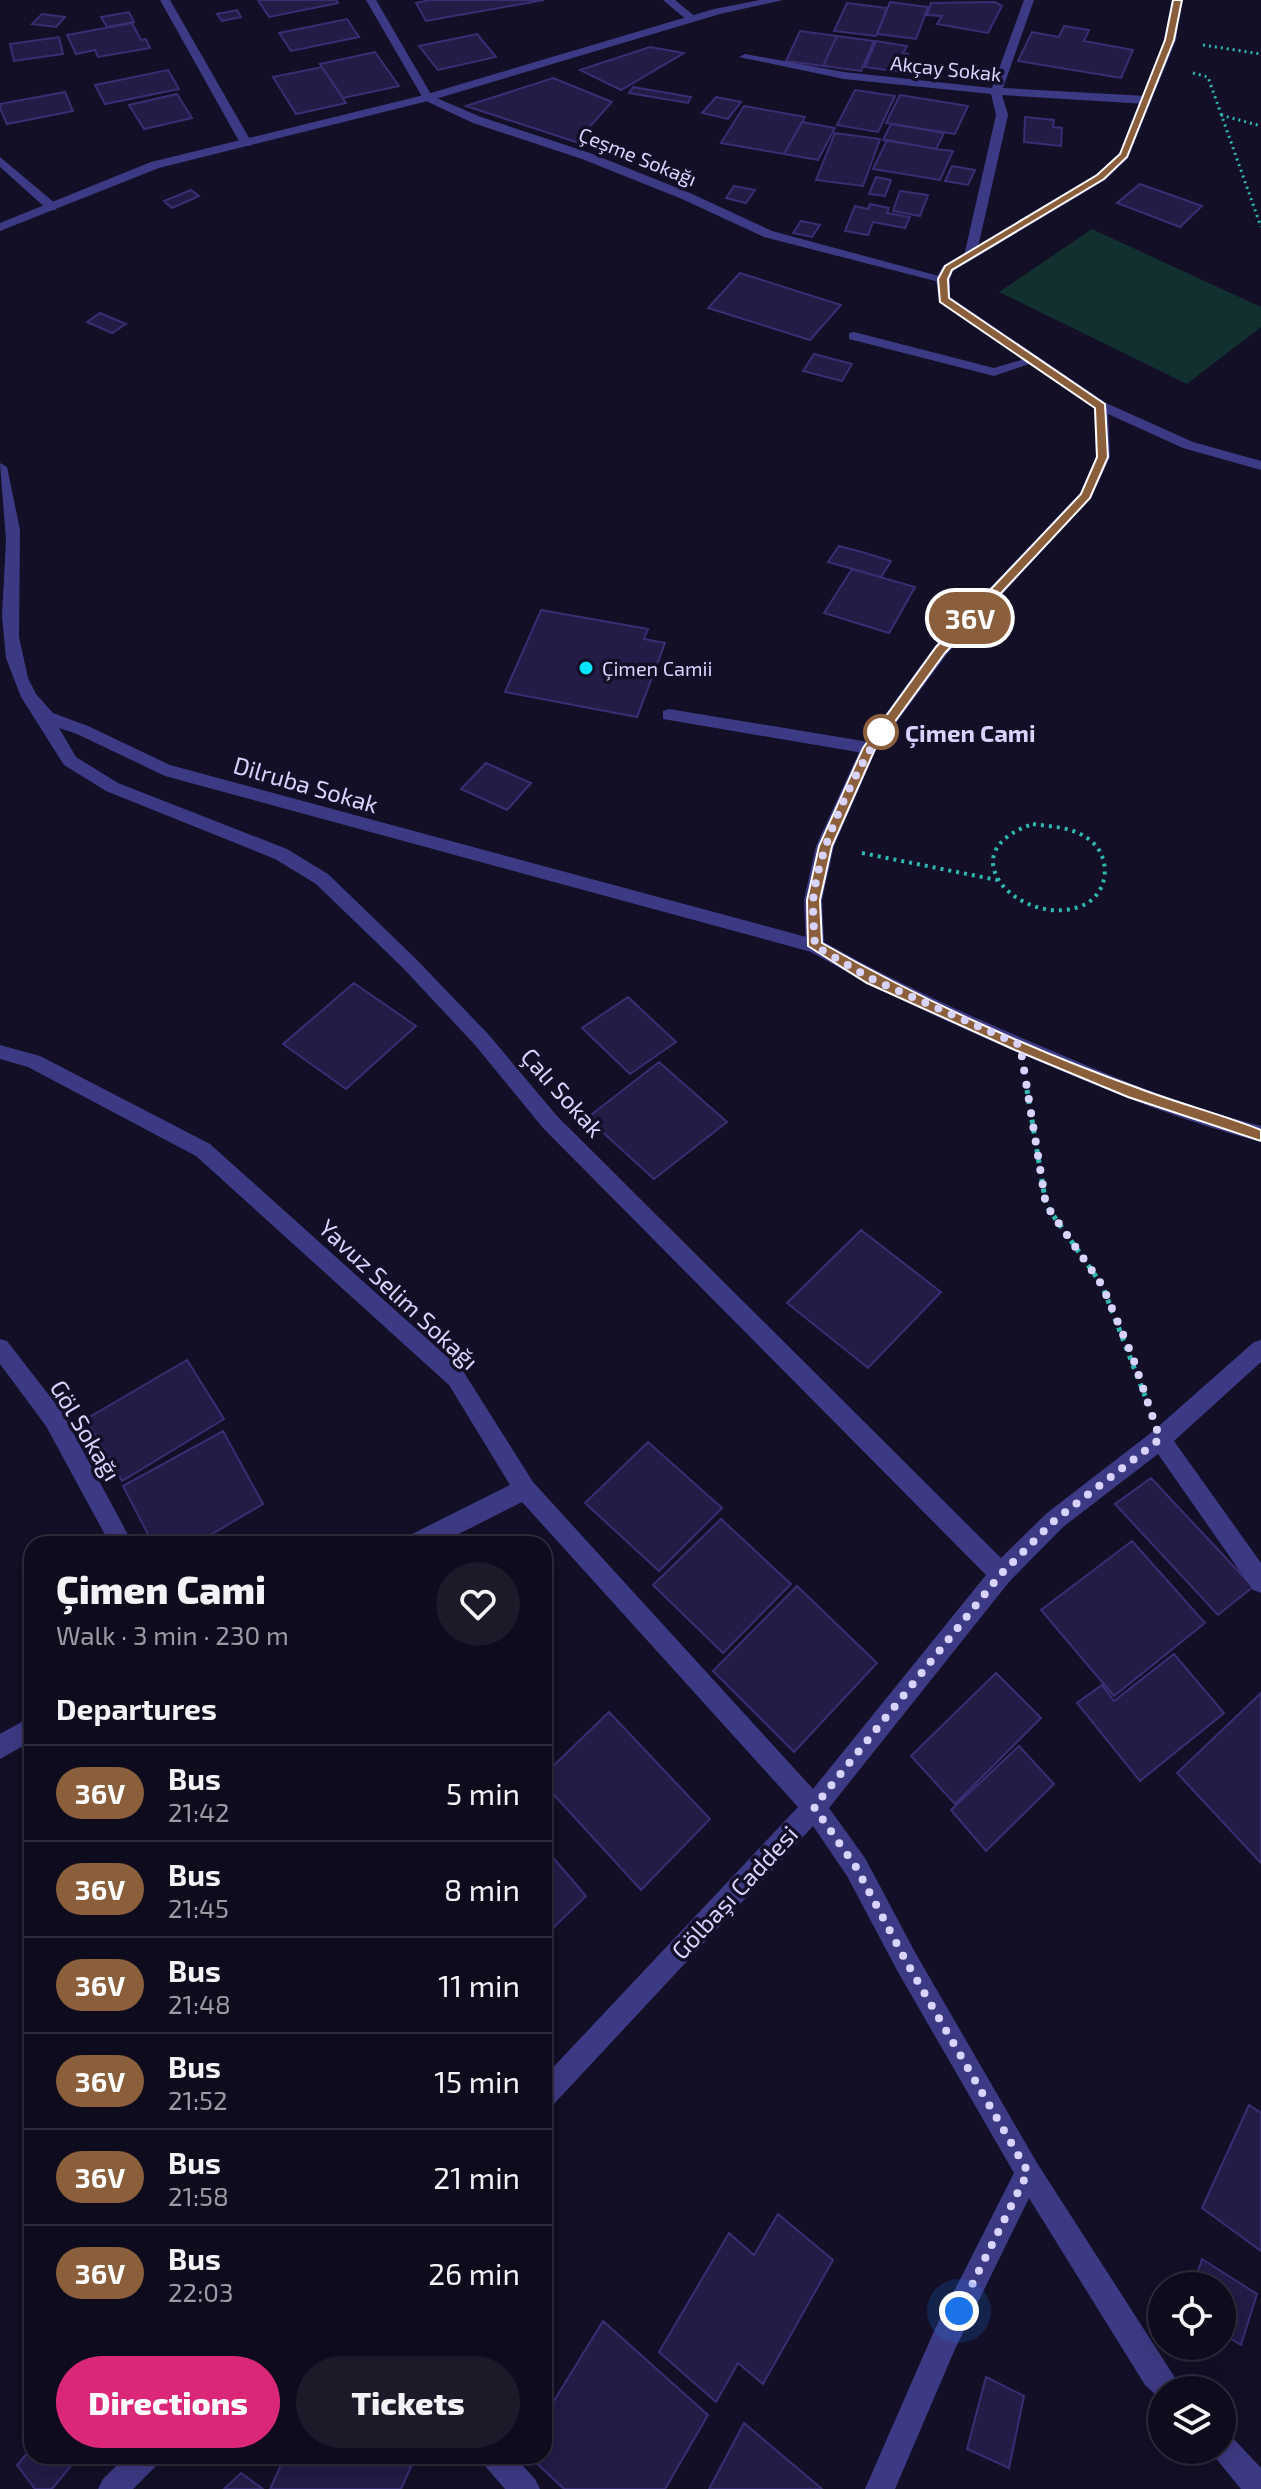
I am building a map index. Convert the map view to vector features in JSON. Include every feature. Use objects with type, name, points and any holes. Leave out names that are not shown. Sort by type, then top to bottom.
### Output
[{"type":"street","points":[[165,0],[246,143]]},
{"type":"street","points":[[371,0],[428,98]]},
{"type":"street","points":[[668,0],[692,19]]},
{"type":"street","points":[[0,227],[155,165],[428,98],[692,19],[778,0]]},
{"type":"street","points":[[970,256],[1002,115],[996,93],[1029,0]]},
{"type":"street","points":[[1177,0],[1170,40],[1124,155],[1101,177],[948,269],[943,279],[944,299],[1101,406],[1188,445],[1261,466]]},
{"type":"street","name":"Akçay Sokak","points":[[745,57],[803,69],[996,93],[1146,100]]},
{"type":"street","name":"Çeşme Sokağı","points":[[428,98],[477,120],[586,156],[686,196],[768,234],[943,279]]},
{"type":"street","points":[[0,161],[52,207]]},
{"type":"street","points":[[854,336],[994,372],[1031,361]]},
{"type":"street","points":[[815,946],[813,900],[825,846],[869,748],[941,650],[1086,495],[1103,457],[1101,406]]},
{"type":"street","points":[[0,467],[7,486],[13,548],[7,612],[14,674],[44,716]]},
{"type":"street","points":[[669,715],[869,748]]},
{"type":"street","name":"Dilruba Sokak","points":[[44,716],[87,731],[119,750],[165,770],[815,946],[872,979],[1133,1093],[1261,1134]]},
{"type":"street","name":"Çalı Sokak","points":[[44,716],[70,761],[112,787],[281,854],[322,879],[409,963],[482,1040],[550,1122],[1001,1574]]},
{"type":"street","name":"Yavuz Selim Sokağı","points":[[0,1052],[33,1061],[203,1150],[456,1378],[525,1489],[814,1807],[856,1867],[907,1963],[1028,2172],[1156,2376]]},
{"type":"street","name":"Göl Sokağı","points":[[0,1348],[54,1419],[118,1536]]},
{"type":"street","name":"Gölbaşı Caddesi","points":[[552,2087],[814,1807],[1001,1574],[1055,1520],[1160,1439],[1261,1349]]},
{"type":"street","points":[[1160,1439],[1261,1582]]},
{"type":"street","points":[[432,1536],[525,1489]]},
{"type":"street","points":[[0,1747],[24,1733]]},
{"type":"street","points":[[880,2489],[945,2339],[1028,2172]]},
{"type":"street","points":[[1236,2462],[1261,2489]]},
{"type":"street","points":[[113,2489],[138,2464]]},
{"type":"street","points":[[502,2464],[525,2489]]},
{"type":"path","points":[[1170,40],[1261,54]]},
{"type":"path","points":[[1159,67],[1208,77],[1261,227]]},
{"type":"path","points":[[1221,115],[1261,126]]},
{"type":"path","points":[[825,846],[997,880],[1008,892],[1029,904],[1055,910],[1087,903],[1100,893],[1107,880],[1108,865],[1101,850],[1071,828],[1033,824],[1015,829],[1002,838],[993,851],[992,865],[997,880]]},
{"type":"path","points":[[1020,1045],[1046,1205],[1102,1285],[1133,1358],[1160,1439]]},
{"type":"green space","points":[[1092,229],[1261,307],[1261,327],[1187,384],[999,292]]},
{"type":"building","points":[[258,0],[336,0],[338,3],[269,17]]},
{"type":"building","points":[[430,0],[544,0],[426,21],[416,3]]},
{"type":"building","points":[[890,2],[928,7],[916,39],[877,34]]},
{"type":"building","points":[[995,2],[1002,6],[988,33],[937,24],[942,16],[927,15],[931,3]]},
{"type":"building","points":[[847,3],[887,8],[876,36],[834,31]]},
{"type":"building","points":[[237,10],[241,17],[222,21],[217,14]]},
{"type":"building","points":[[129,12],[134,22],[107,27],[101,17]]},
{"type":"building","points":[[42,14],[65,17],[56,27],[32,24]]},
{"type":"building","points":[[347,19],[359,37],[291,51],[279,33]]},
{"type":"building","points":[[132,23],[141,40],[146,39],[150,48],[98,57],[95,50],[76,54],[67,35]]},
{"type":"building","points":[[1064,26],[1089,30],[1084,41],[1133,50],[1121,78],[1018,61],[1032,32],[1059,37]]},
{"type":"building","points":[[800,31],[837,36],[823,66],[786,61]]},
{"type":"building","points":[[477,34],[496,57],[438,70],[419,46]]},
{"type":"building","points":[[837,36],[874,41],[861,71],[823,66]]},
{"type":"building","points":[[59,37],[63,54],[14,61],[10,44]]},
{"type":"building","points":[[876,41],[907,46],[903,53],[908,54],[900,72],[865,67]]},
{"type":"building","points":[[650,47],[684,53],[621,90],[580,70]]},
{"type":"building","points":[[375,52],[399,86],[343,98],[320,64]]},
{"type":"building","points":[[322,67],[346,103],[296,114],[273,77]]},
{"type":"building","points":[[168,70],[179,89],[105,104],[95,85]]},
{"type":"building","points":[[553,78],[612,102],[576,142],[466,106]]},
{"type":"building","points":[[633,87],[691,97],[688,103],[629,93]]},
{"type":"building","points":[[855,90],[895,96],[878,132],[837,125]]},
{"type":"building","points":[[65,92],[73,111],[7,124],[0,108],[0,104]]},
{"type":"building","points":[[177,94],[192,118],[144,129],[129,105]]},
{"type":"building","points":[[900,95],[968,106],[955,134],[886,123]]},
{"type":"building","points":[[716,97],[741,102],[728,119],[702,113]]},
{"type":"building","points":[[744,106],[805,117],[784,154],[721,143]]},
{"type":"building","points":[[1025,117],[1054,120],[1053,127],[1062,128],[1061,146],[1024,142]]},
{"type":"building","points":[[802,122],[835,128],[818,160],[784,154]]},
{"type":"building","points":[[891,124],[944,133],[936,149],[883,140]]},
{"type":"building","points":[[835,133],[880,139],[863,186],[816,180]]},
{"type":"building","points":[[887,140],[953,151],[940,180],[873,169]]},
{"type":"building","points":[[952,166],[975,170],[968,185],[945,181]]},
{"type":"building","points":[[876,177],[891,180],[885,196],[869,194]]},
{"type":"building","points":[[1140,184],[1202,206],[1180,227],[1117,203]]},
{"type":"building","points":[[734,186],[755,190],[746,203],[726,198]]},
{"type":"building","points":[[191,190],[199,196],[172,208],[164,201]]},
{"type":"building","points":[[900,191],[928,195],[920,216],[893,211]]},
{"type":"building","points":[[870,204],[889,208],[887,213],[910,217],[905,228],[873,222],[868,235],[845,231],[855,206],[868,209]]},
{"type":"building","points":[[801,221],[820,225],[812,237],[793,233]]},
{"type":"building","points":[[740,273],[841,305],[810,340],[708,308]]},
{"type":"building","points":[[100,313],[126,324],[112,333],[87,322]]},
{"type":"building","points":[[814,354],[852,364],[842,381],[803,371]]},
{"type":"building","points":[[839,546],[891,561],[881,577],[828,562]]},
{"type":"building","points":[[852,569],[915,587],[889,633],[824,613]]},
{"type":"building","name":"Çimen Camii","points":[[541,610],[648,629],[644,639],[665,643],[637,717],[505,692]]},
{"type":"building","points":[[486,763],[531,783],[507,810],[461,789]]},
{"type":"building","points":[[354,983],[416,1026],[346,1089],[283,1044]]},
{"type":"building","points":[[628,997],[676,1042],[630,1074],[582,1028]]},
{"type":"building","points":[[659,1062],[727,1122],[654,1179],[587,1118]]},
{"type":"building","points":[[861,1230],[941,1292],[868,1368],[787,1303]]},
{"type":"building","points":[[187,1360],[224,1419],[122,1481],[86,1419]]},
{"type":"building","points":[[223,1431],[263,1504],[209,1536],[149,1536],[123,1486]]},
{"type":"building","points":[[648,1442],[722,1508],[659,1571],[585,1503]]},
{"type":"building","points":[[1151,1478],[1253,1587],[1218,1615],[1115,1504]]},
{"type":"building","points":[[721,1519],[791,1584],[723,1653],[653,1585]]},
{"type":"building","points":[[1132,1541],[1205,1623],[1114,1696],[1041,1610]]},
{"type":"building","points":[[797,1586],[877,1663],[794,1752],[713,1671]]},
{"type":"building","points":[[1174,1654],[1224,1713],[1140,1781],[1077,1703],[1102,1685],[1114,1701]]},
{"type":"building","points":[[996,1673],[1041,1718],[955,1804],[911,1756]]},
{"type":"building","points":[[1261,1693],[1261,1863],[1177,1773]]},
{"type":"building","points":[[609,1712],[710,1819],[641,1890],[552,1793],[552,1767]]},
{"type":"building","points":[[1019,1746],[1054,1784],[986,1851],[951,1810]]},
{"type":"building","points":[[552,1856],[586,1896],[552,1929]]},
{"type":"building","points":[[1249,2105],[1261,2113],[1261,2251],[1202,2208]]},
{"type":"building","points":[[778,2214],[833,2260],[763,2384],[738,2363],[716,2402],[659,2352],[729,2233],[754,2255]]},
{"type":"building","points":[[1202,2259],[1222,2272],[1198,2272]]},
{"type":"building","points":[[1236,2281],[1257,2294],[1241,2345],[1236,2342]]},
{"type":"building","points":[[603,2321],[708,2415],[665,2489],[564,2489],[537,2464],[552,2464],[552,2404]]},
{"type":"building","points":[[986,2377],[1024,2396],[1009,2468],[967,2449]]},
{"type":"building","points":[[744,2423],[822,2489],[709,2489]]},
{"type":"building","points":[[24,2457],[24,2464],[72,2464],[52,2489],[35,2489],[17,2465]]},
{"type":"building","points":[[281,2464],[406,2464],[411,2467],[401,2489],[270,2489]]},
{"type":"building","points":[[241,2473],[263,2489],[224,2489]]},
{"type":"bus line","name":"36V","points":[[1177,0],[1170,40],[1124,155],[1101,177],[948,269],[943,279],[944,299],[1101,406],[1103,457],[1086,495],[941,650],[869,748],[825,846],[813,900],[815,946],[872,979],[1133,1093],[1261,1134]]},
{"type":"place","name":"Çimen Camii","points":[[586,668]]},
{"type":"place","name":"Çimen Cami","points":[[881,732]]},
{"type":"route","points":[[881,732],[887,723],[869,748],[825,846],[813,900],[815,946],[872,979],[1020,1045],[1046,1205],[1102,1285],[1133,1358],[1160,1439],[1055,1520],[1001,1574],[814,1807],[856,1867],[907,1963],[1028,2172],[959,2311]]}]
